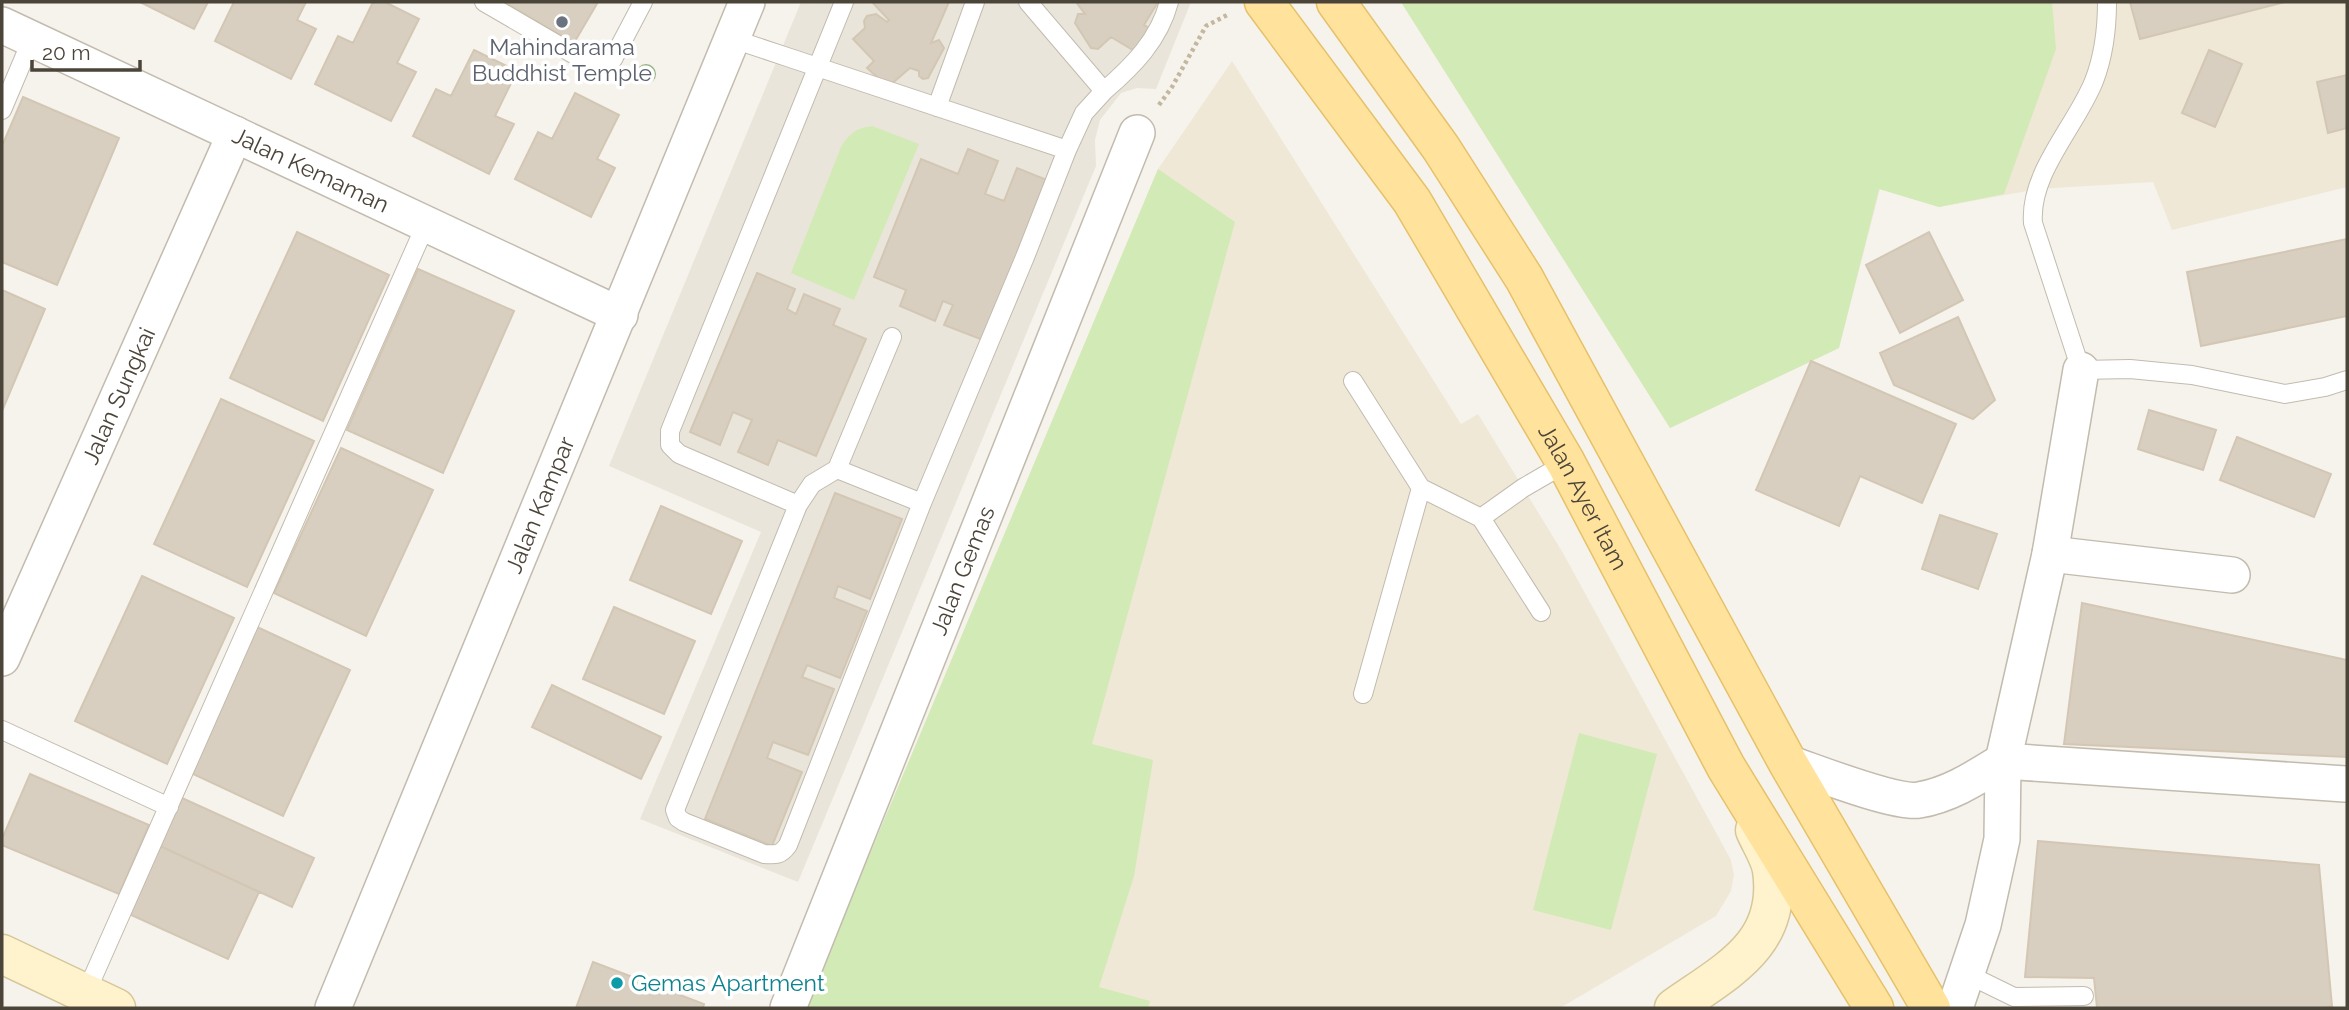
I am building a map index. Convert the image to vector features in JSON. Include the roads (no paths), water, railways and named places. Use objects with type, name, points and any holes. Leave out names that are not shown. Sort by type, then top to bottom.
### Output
[{"type":"main road","points":[[1336,2],[1441,148],[1524,278],[1788,763],[1931,1008]]},
{"type":"main road","name":"Jalan Ayer Itam","points":[[1252,5],[1412,201],[1566,463],[1726,767],[1874,1008]]},
{"type":"main road","points":[[1674,1008],[1745,957],[1763,933],[1772,902],[1772,869],[1726,767]]},
{"type":"main road","points":[[2,954],[100,1001]]},
{"type":"street","name":"Jalan Kampar","points":[[333,1008],[747,2]]},
{"type":"street","name":"Jalan Kemaman","points":[[17,32],[620,315]]},
{"type":"street","name":"Jalan Gemas","points":[[788,1008],[1137,133]]},
{"type":"street","name":"Jalan Sungkai","points":[[2,658],[235,134]]},
{"type":"street","points":[[1955,1008],[1983,925],[2002,839],[2003,761],[2050,554],[2081,370]]},
{"type":"street","points":[[2050,554],[2232,575]]},
{"type":"street","points":[[1788,763],[1881,794],[1917,801],[1960,787],[2003,761],[2345,784]]},
{"type":"lane","points":[[484,2],[597,66],[606,65],[613,59],[643,2]]},
{"type":"lane","points":[[798,505],[679,454],[670,445],[670,431],[844,2]]},
{"type":"lane","points":[[937,107],[975,2]]},
{"type":"lane","points":[[1028,2],[1104,91]]},
{"type":"lane","points":[[892,337],[837,469],[812,484],[798,505],[676,810],[678,818],[684,822],[764,854],[775,855],[783,852],[788,845],[922,503],[1084,113],[1140,58],[1152,40],[1169,2]]},
{"type":"lane","points":[[2107,2],[2103,52],[2093,83],[2054,152],[2032,207],[2033,223],[2081,370],[2130,369],[2192,374],[2285,394],[2347,380]]},
{"type":"lane","points":[[2,110],[17,32]]},
{"type":"lane","points":[[733,39],[1067,149]]},
{"type":"lane","points":[[100,1001],[169,807],[426,225]]},
{"type":"lane","points":[[1353,381],[1421,488],[1481,518],[1541,612]]},
{"type":"lane","points":[[1481,518],[1523,488],[1566,463]]},
{"type":"lane","points":[[837,469],[922,503]]},
{"type":"lane","points":[[1363,694],[1421,488]]},
{"type":"lane","points":[[2,730],[169,807]]},
{"type":"lane","points":[[1967,974],[2014,997],[2084,996]]},
{"type":"place","name":"Mahindarama Buddhist Temple","points":[[562,22]]},
{"type":"place","name":"Gemas Apartment","points":[[617,983]]}]
